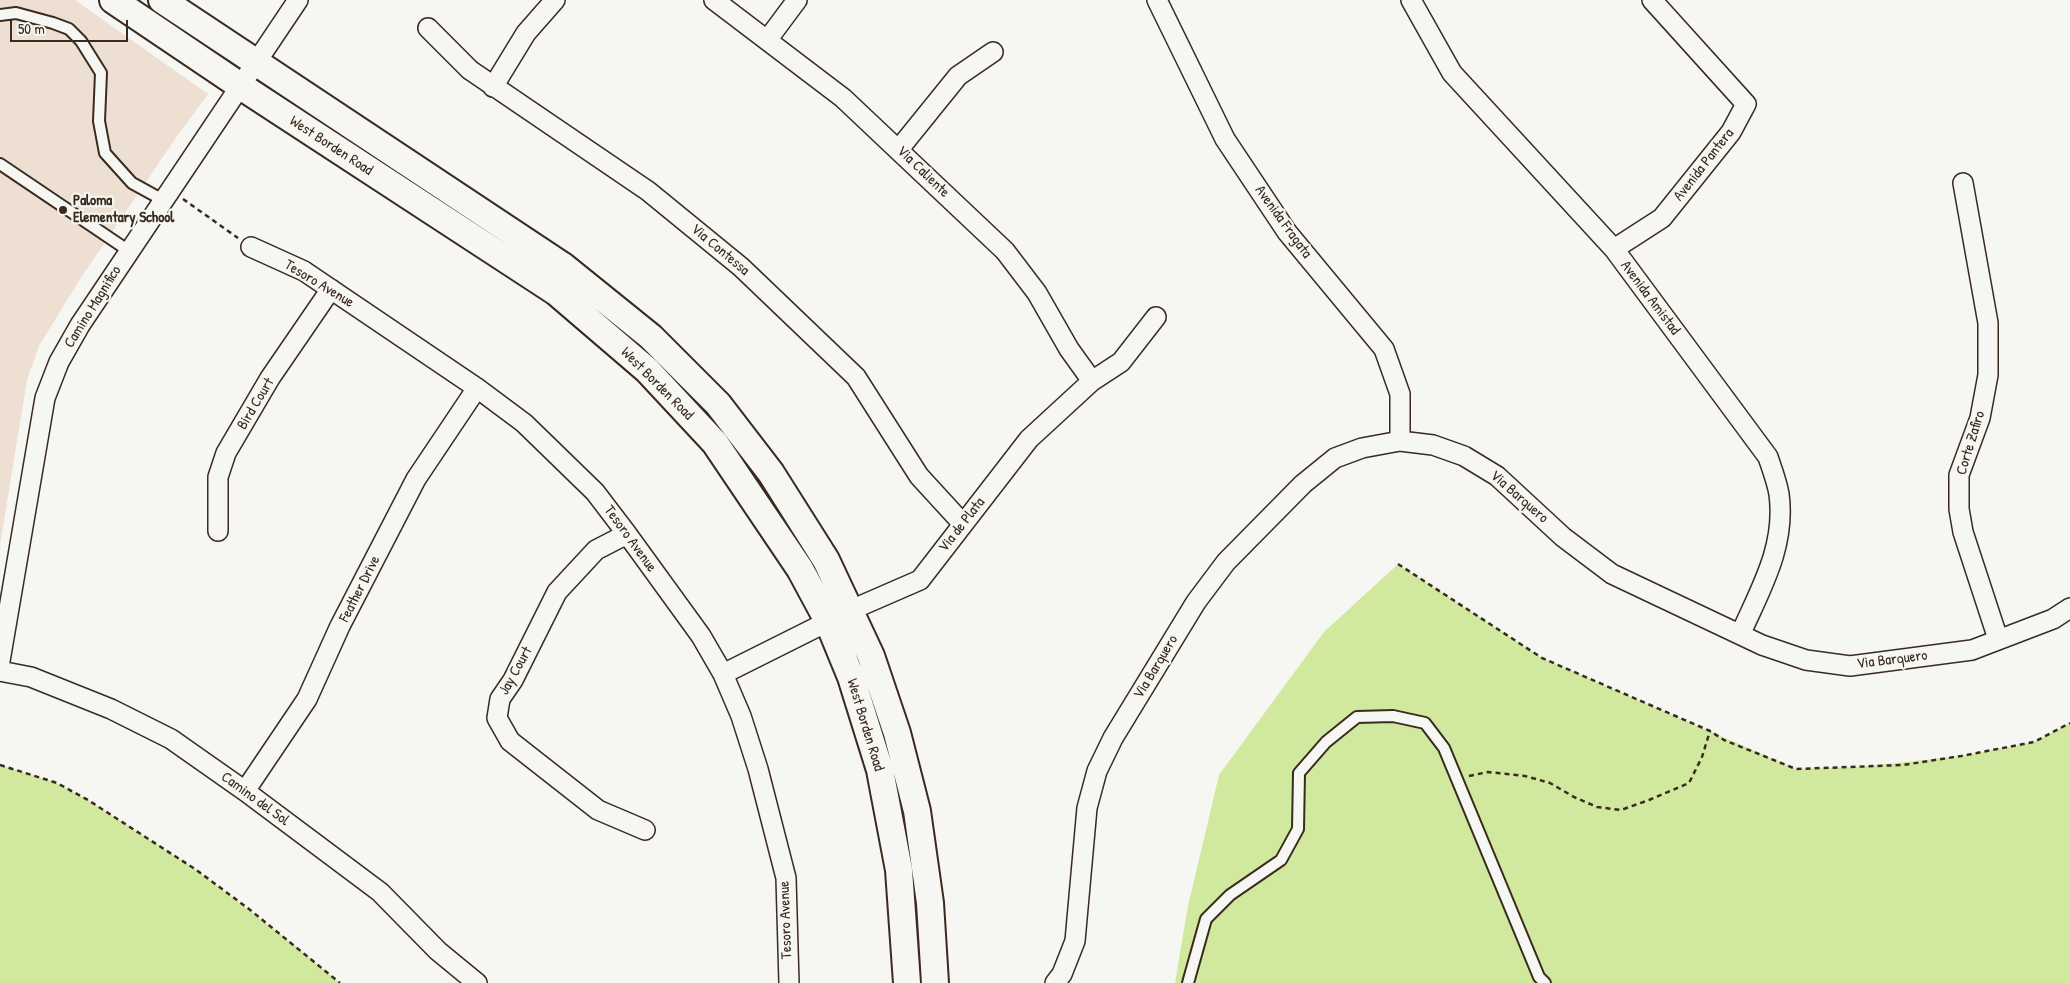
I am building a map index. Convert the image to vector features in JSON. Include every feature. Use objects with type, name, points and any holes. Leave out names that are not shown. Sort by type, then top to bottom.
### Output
[{"type":"main road","name":"West Borden Road","points":[[113,0],[239,85],[556,292],[647,370],[715,443],[800,569],[828,621],[851,677],[880,770],[899,870],[907,983]]},
{"type":"main road","name":"West Borden Road","points":[[162,0],[563,266],[651,337],[718,404],[771,473],[826,560],[871,656],[897,733],[917,811],[930,903],[935,983]]},
{"type":"street","name":"Camino Magnifico","points":[[0,661],[45,398],[59,362],[76,332],[129,251],[298,0]]},
{"type":"street","points":[[493,87],[526,33],[554,0]]},
{"type":"street","name":"Via Caliente","points":[[714,0],[768,39],[843,98],[1005,251],[1037,293],[1069,349],[1092,381]]},
{"type":"street","points":[[768,39],[797,0]]},
{"type":"street","name":"Avenida Fragata","points":[[1157,0],[1225,139],[1287,232],[1384,349],[1400,394],[1400,441]]},
{"type":"street","name":"Avenida Amistad","points":[[1411,0],[1452,73],[1614,249],[1768,457],[1779,493],[1780,525],[1773,563],[1740,633]]},
{"type":"street","name":"Avenida Pantera","points":[[1614,249],[1662,218],[1731,132],[1746,104],[1652,0]]},
{"type":"street","name":"Via Contessa","points":[[428,28],[470,70],[648,190],[741,266],[856,377],[919,476],[963,524]]},
{"type":"street","points":[[899,149],[958,76],[992,52]]},
{"type":"street","name":"Corte Zafiro","points":[[1963,183],[1988,323],[1988,375],[1980,418],[1959,475],[1958,510],[1963,532],[1998,639]]},
{"type":"street","name":"Tesoro Avenue","points":[[251,246],[304,272],[331,289],[524,422],[588,485],[627,534],[701,636],[723,674],[741,716],[758,769],[786,878],[789,983]]},
{"type":"street","name":"Bird Court","points":[[218,531],[218,477],[226,453],[270,378],[331,289]]},
{"type":"street","name":"Via de Plata","points":[[723,674],[851,610],[920,580],[1030,439],[1092,381],[1121,362],[1156,317]]},
{"type":"street","name":"Feather Drive","points":[[245,791],[307,698],[340,626],[416,479],[477,388]]},
{"type":"street","name":"Via Barquero","points":[[1055,983],[1062,974],[1075,941],[1087,808],[1097,772],[1113,738],[1196,602],[1226,562],[1303,484],[1335,458],[1362,448],[1400,441],[1433,445],[1464,456],[1497,476],[1564,537],[1612,574],[1762,645],[1806,660],[1850,666],[1972,650],[2053,619],[2070,608]]},
{"type":"street","name":"Jay Court","points":[[627,534],[596,550],[556,592],[513,680],[500,699],[497,718],[510,741],[598,810],[645,830]]},
{"type":"street","name":"Camino del Sol","points":[[0,671],[31,677],[111,709],[171,739],[245,791],[380,892],[438,951],[477,983]]},
{"type":"lane","points":[[0,15],[16,13],[52,23],[69,30],[81,41],[101,73],[99,121],[106,153],[132,183],[166,195]]},
{"type":"lane","points":[[0,164],[129,251]]},
{"type":"lane","points":[[1188,983],[1206,919],[1230,896],[1281,860],[1298,829],[1299,773],[1326,742],[1357,717],[1393,716],[1424,723],[1444,748],[1538,977],[1545,983]]},
{"type":"path","points":[[166,195],[251,246]]},
{"type":"path","points":[[1398,564],[1542,658],[1710,732],[1724,740],[1796,769],[1903,765],[1961,756],[2034,742],[2070,723]]},
{"type":"path","points":[[1455,776],[1488,772],[1525,776],[1550,783],[1574,797],[1597,806],[1621,810],[1689,783],[1702,757],[1710,732]]},
{"type":"path","points":[[0,765],[57,783],[95,805],[194,869],[249,909],[340,983]]},
{"type":"shaded area","name":"Paloma Elementary School","points":[[0,0],[75,0],[208,94],[80,279],[39,346],[27,380],[0,545]]},
{"type":"green space","points":[[1398,564],[1542,658],[1796,769],[1858,767],[1961,756],[2034,742],[2070,723],[2070,983],[1175,983],[1188,906],[1219,775],[1324,632]]},
{"type":"green space","points":[[0,765],[57,783],[88,800],[195,869],[293,944],[340,983],[0,983]]},
{"type":"place","name":"Paloma Elementary School","points":[[63,210]]}]
